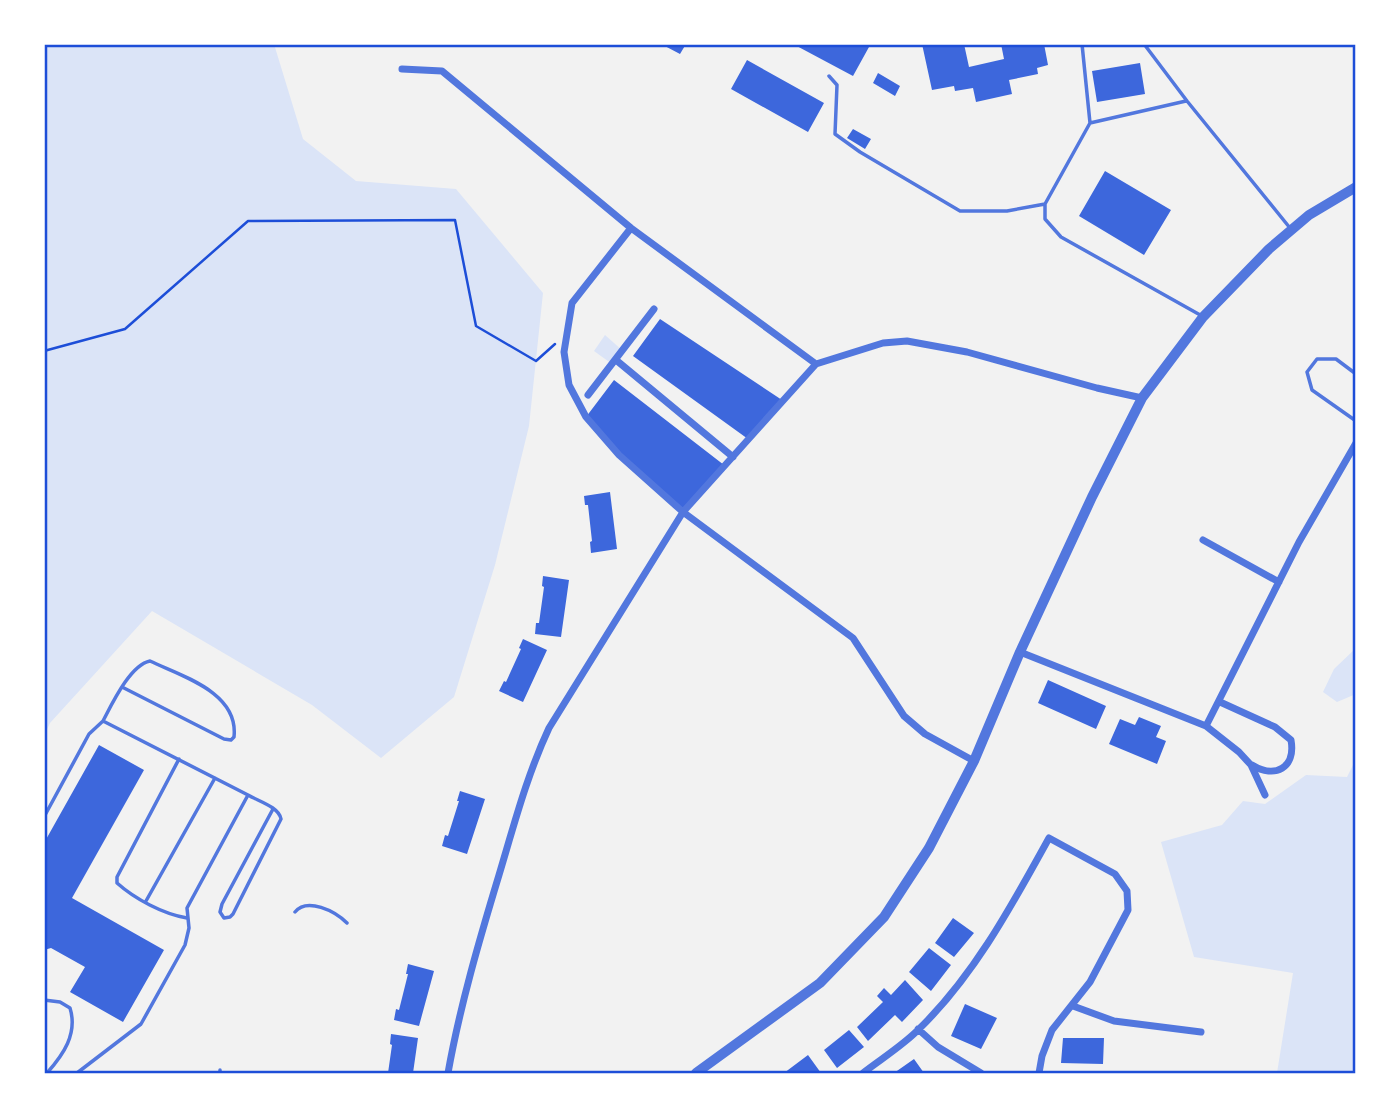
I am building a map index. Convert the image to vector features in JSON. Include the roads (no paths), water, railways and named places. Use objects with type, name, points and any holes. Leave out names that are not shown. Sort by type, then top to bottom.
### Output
[{"type":"street","points":[[402,69],[442,71],[631,228],[816,364]]},
{"type":"street","points":[[696,1073],[820,983],[868,935],[891,907],[923,858],[974,761],[1020,652],[1092,497],[1142,398],[1203,317],[1269,248],[1309,215],[1356,187]]},
{"type":"street","points":[[631,228],[572,303],[564,352],[569,385],[586,417],[619,455],[682,512],[853,638],[904,716],[925,734],[974,761]]},
{"type":"street","points":[[588,395],[654,309]]},
{"type":"street","points":[[448,1073],[467,982],[532,764],[567,696],[682,512],[816,364],[883,343],[919,343],[968,352],[1142,398]]},
{"type":"street","points":[[616,360],[733,457]]},
{"type":"street","points":[[1206,726],[1299,542],[1356,443]]},
{"type":"street","points":[[1203,540],[1279,582]]},
{"type":"street","points":[[1020,652],[1206,726],[1263,772],[1272,773],[1285,766],[1293,751],[1292,740],[1275,727],[1220,702]]},
{"type":"street","points":[[1251,765],[1265,795]]},
{"type":"street","points":[[863,1073],[918,1030],[962,979],[998,926],[1049,838],[1115,874],[1127,891],[1128,910],[1090,982],[1052,1030],[1042,1056],[1040,1073]]},
{"type":"street","points":[[1073,1006],[1114,1021],[1200,1032]]},
{"type":"street","points":[[918,1030],[938,1047],[981,1073]]},
{"type":"lane","points":[[1144,44],[1186,101],[1292,230]]},
{"type":"lane","points":[[1084,45],[1090,122],[1045,204],[1045,219],[1061,237],[1203,317]]},
{"type":"lane","points":[[829,76],[838,85],[835,134],[860,152],[961,211],[1007,211],[1045,204]]},
{"type":"lane","points":[[1090,122],[1186,101]]},
{"type":"lane","points":[[1356,373],[1336,359],[1317,359],[1307,372],[1312,390],[1356,421]]},
{"type":"lane","points":[[44,817],[89,734],[103,721],[122,687],[144,662],[150,661],[208,689],[225,702],[234,737],[231,740],[224,739],[122,687]]},
{"type":"lane","points":[[103,721],[248,795],[273,809],[280,814],[279,826],[233,914],[224,918],[220,912],[222,904],[273,809]]},
{"type":"lane","points":[[179,759],[117,877],[117,883],[172,915],[187,918]]},
{"type":"lane","points":[[146,901],[215,778]]},
{"type":"lane","points":[[77,1073],[141,1024],[186,945],[189,928],[187,908],[248,795]]},
{"type":"lane","points":[[295,912],[299,907],[308,904],[333,913],[347,923]]},
{"type":"lane","points":[[44,1000],[60,1002],[70,1009],[73,1028],[68,1043],[47,1073]]}]
